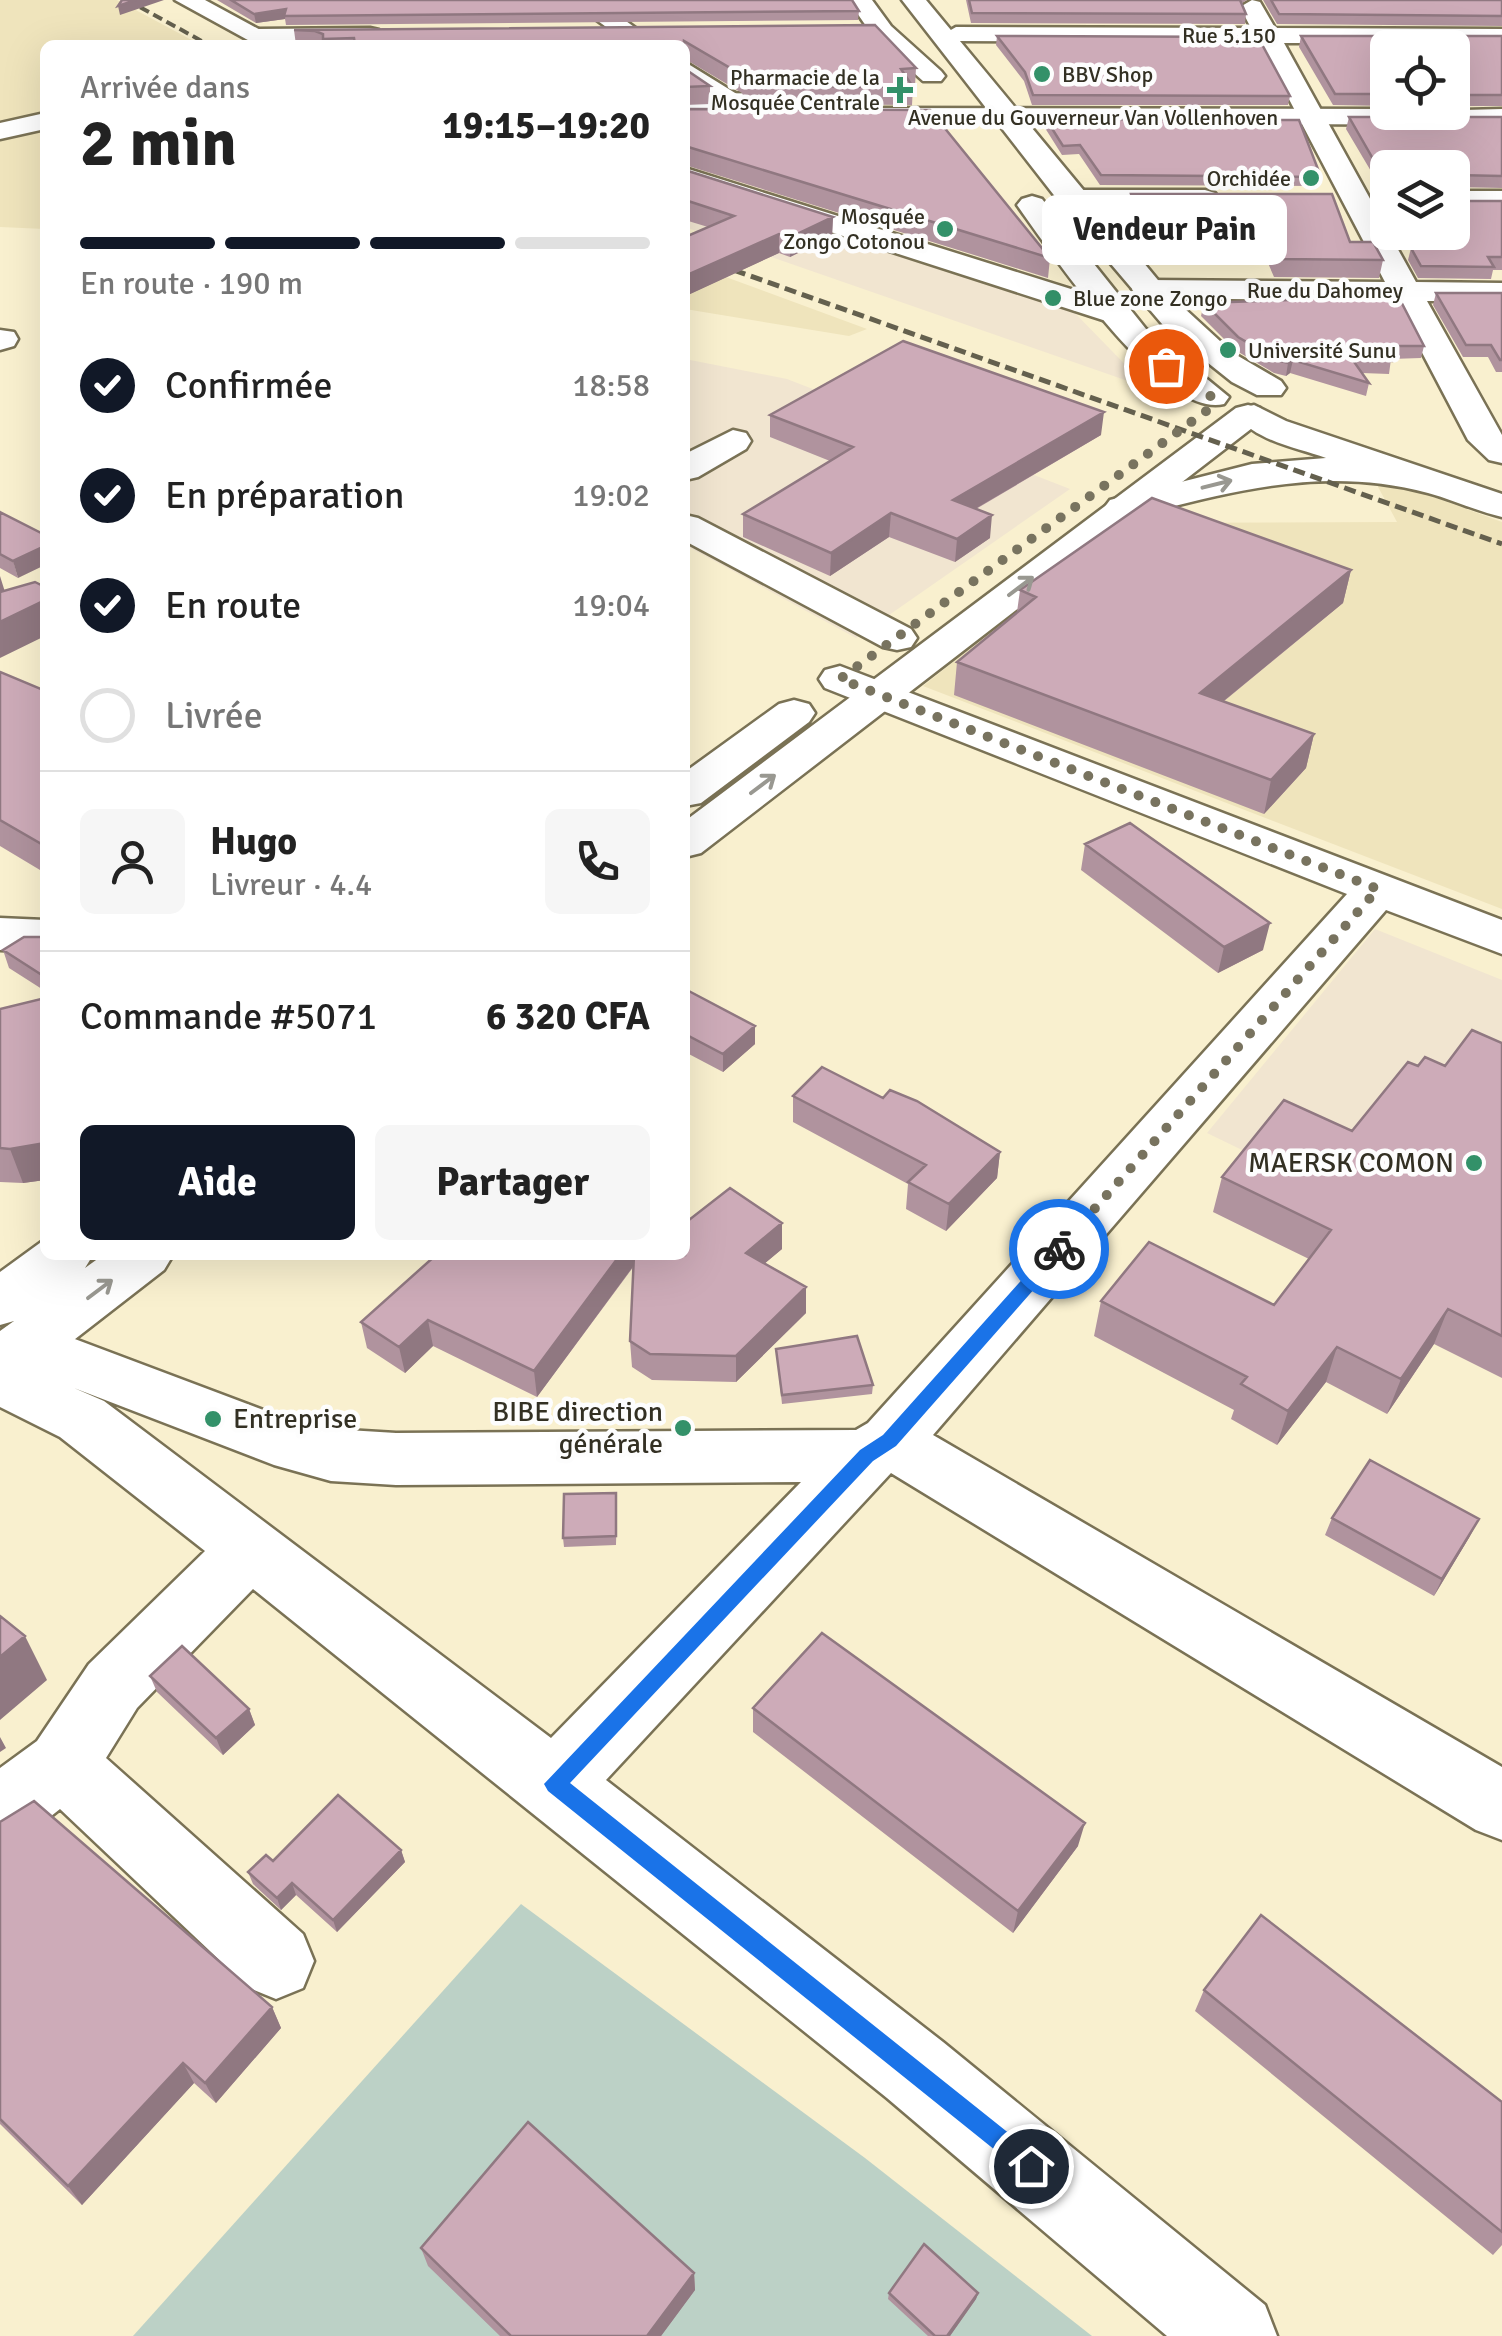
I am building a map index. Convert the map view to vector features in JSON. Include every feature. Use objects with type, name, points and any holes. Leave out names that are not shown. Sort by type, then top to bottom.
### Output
[{"type":"main road","points":[[157,0],[254,40]]},
{"type":"main road","points":[[187,0],[256,40]]},
{"type":"main road","points":[[580,0],[648,37]]},
{"type":"main road","points":[[860,0],[882,30],[932,76]]},
{"type":"main road","points":[[876,0],[989,147]]},
{"type":"main road","points":[[914,0],[1072,199],[1148,289],[1217,359],[1246,402],[1274,428],[1502,506]]},
{"type":"main road","points":[[931,0],[956,34],[973,75]]},
{"type":"main road","points":[[1248,0],[1486,440],[1502,452]]},
{"type":"main road","points":[[843,31],[882,30]]},
{"type":"main road","points":[[590,33],[648,37]]},
{"type":"main road","name":"Rue 5.150","points":[[956,34],[1502,36]]},
{"type":"main road","points":[[298,40],[395,35]]},
{"type":"main road","points":[[690,73],[732,102]]},
{"type":"main road","name":"Avenue du Gouverneur Van Vollenhoven","points":[[690,102],[962,110]]},
{"type":"main road","points":[[1470,103],[1502,103]]},
{"type":"main road","name":"Avenue du Gouverneur Van Vollenhoven","points":[[1308,110],[1370,105]]},
{"type":"main road","name":"Avenue du Gouverneur Van Vollenhoven","points":[[690,116],[962,110],[1308,110],[1502,117]]},
{"type":"main road","points":[[0,131],[40,122]]},
{"type":"main road","points":[[1012,177],[1114,313],[1166,366],[1246,402],[1502,478]]},
{"type":"main road","points":[[690,178],[1114,313]]},
{"type":"main road","points":[[1072,199],[1242,199]]},
{"type":"main road","points":[[1318,199],[1370,199]]},
{"type":"main road","points":[[1470,200],[1502,200]]},
{"type":"main road","name":"Rue du Dahomey","points":[[1148,289],[1502,292]]},
{"type":"main road","points":[[1459,389],[1502,390]]},
{"type":"main road","points":[[690,790],[860,687],[1123,508],[1246,402]]},
{"type":"main road","points":[[690,839],[860,687],[897,638],[1205,413],[1246,402]]},
{"type":"main road","points":[[690,466],[733,441]]},
{"type":"main road","points":[[1123,508],[1252,475],[1321,468],[1440,483]]},
{"type":"main road","points":[[690,529],[897,638]]},
{"type":"main road","points":[[860,687],[1502,938]]},
{"type":"main road","points":[[555,1784],[878,1448],[1378,889]]},
{"type":"main road","points":[[0,934],[40,936]]},
{"type":"main road","points":[[5,1344],[61,1260]]},
{"type":"main road","points":[[5,1344],[136,1260]]},
{"type":"main road","points":[[5,1344],[206,1417],[330,1455],[396,1459],[878,1448],[1502,1806]]},
{"type":"main road","points":[[5,1344],[82,1419],[555,1784],[915,2070],[1234,2336]]},
{"type":"main road","points":[[0,1812],[62,1764],[113,1686],[249,1550]]},
{"type":"main road","points":[[62,1764],[276,1961]]},
{"type":"shaded area","points":[[0,0],[117,0],[192,40],[40,40],[40,229],[0,227]]},
{"type":"shaded area","points":[[690,186],[1071,309],[1148,388],[690,229]]},
{"type":"shaded area","points":[[690,264],[867,329],[849,336],[690,310]]},
{"type":"shaded area","points":[[690,360],[787,379],[1070,489],[856,638],[690,548]]},
{"type":"shaded area","points":[[1371,474],[1502,522],[1502,909],[923,686],[1128,523],[1397,522]]},
{"type":"shaded area","points":[[1375,929],[1502,980],[1502,1276],[1207,1133]]},
{"type":"green space","points":[[521,1904],[865,2158],[1092,2336],[133,2336]]},
{"type":"building","points":[[231,0],[852,0],[859,11],[284,16],[286,9],[254,14]]},
{"type":"building","points":[[969,0],[1240,0],[1246,14],[972,13]]},
{"type":"building","points":[[1271,0],[1502,0],[1502,16],[1279,14]]},
{"type":"building","points":[[875,25],[916,68],[901,69],[913,87],[747,86],[742,75],[690,45],[690,40],[354,40],[323,39],[323,34],[315,31],[294,30]]},
{"type":"building","points":[[997,36],[1258,37],[1290,96],[1033,95],[1025,72]]},
{"type":"building","points":[[1301,36],[1370,36],[1370,94],[1335,94]]},
{"type":"building","points":[[1470,36],[1502,36],[1502,95],[1470,95]]},
{"type":"building","points":[[690,72],[710,86],[690,87]]},
{"type":"building","points":[[690,109],[930,110],[1050,258],[690,148]]},
{"type":"building","points":[[1349,117],[1370,117],[1370,130],[1470,130],[1470,117],[1502,117],[1502,176],[1470,175],[1470,150],[1370,150],[1370,154]]},
{"type":"building","points":[[1046,119],[1299,120],[1321,177],[1101,175],[1080,145],[1063,146]]},
{"type":"building","points":[[690,172],[833,217],[791,237],[779,234],[690,274],[690,235],[734,216],[690,202]]},
{"type":"building","points":[[1131,194],[1332,194],[1350,242],[1370,242],[1370,250],[1377,250],[1383,260],[1277,259],[1262,224],[1140,223]]},
{"type":"building","points":[[1470,201],[1502,201],[1502,257],[1488,257],[1494,267],[1421,266],[1412,250],[1470,250]]},
{"type":"building","points":[[1287,291],[1396,292],[1424,346],[1389,346],[1392,361],[1352,359],[1369,383],[1293,360],[1277,360],[1238,337],[1204,303],[1288,300]]},
{"type":"building","points":[[1436,293],[1502,293],[1502,360],[1491,345],[1466,345]]},
{"type":"building","points":[[903,341],[1104,412],[953,500],[992,515],[957,539],[891,513],[831,553],[743,514],[853,447],[770,415]]},
{"type":"building","points":[[1152,498],[1351,570],[1200,693],[1314,734],[1271,780],[957,662],[1036,597],[1020,590]]},
{"type":"building","points":[[0,512],[40,532],[40,548],[13,561],[0,554]]},
{"type":"building","points":[[35,582],[40,584],[40,602],[0,622],[0,592]]},
{"type":"building","points":[[0,672],[40,689],[40,843],[0,820]]},
{"type":"building","points":[[1130,823],[1270,923],[1224,947],[1085,844]]},
{"type":"building","points":[[24,937],[40,937],[40,974],[3,950]]},
{"type":"building","points":[[690,992],[755,1026],[723,1054],[690,1037]]},
{"type":"building","points":[[40,999],[40,1144],[0,1148],[0,1009]]},
{"type":"building","points":[[1472,1030],[1502,1043],[1502,1336],[1448,1309],[1401,1379],[1337,1347],[1288,1411],[1241,1384],[1247,1377],[1101,1301],[1149,1242],[1274,1305],[1331,1230],[1222,1177],[1284,1100],[1352,1131],[1408,1062],[1418,1066],[1425,1057],[1445,1066]]},
{"type":"building","points":[[822,1067],[883,1098],[890,1090],[917,1101],[1000,1152],[949,1204],[908,1182],[926,1165],[793,1096]]},
{"type":"building","points":[[730,1188],[782,1223],[746,1253],[806,1287],[736,1356],[650,1354],[630,1341],[634,1260],[690,1260],[690,1219]]},
{"type":"building","points":[[430,1260],[616,1260],[534,1371],[428,1320],[399,1347],[361,1322]]},
{"type":"building","points":[[857,1336],[873,1385],[782,1395],[776,1349]]},
{"type":"building","points":[[1370,1460],[1479,1519],[1442,1579],[1332,1518]]},
{"type":"building","points":[[616,1493],[616,1536],[563,1538],[564,1494]]},
{"type":"building","points":[[0,1616],[25,1636],[0,1657]]},
{"type":"building","points":[[822,1633],[1085,1823],[1018,1911],[753,1708]]},
{"type":"building","points":[[182,1646],[249,1709],[216,1738],[150,1676]]},
{"type":"building","points":[[338,1795],[401,1850],[333,1920],[292,1883],[277,1898],[248,1872],[266,1855],[273,1861]]},
{"type":"building","points":[[34,1801],[272,2007],[205,2083],[183,2063],[68,2186],[0,2119],[0,1822]]},
{"type":"building","points":[[1261,1915],[1502,2102],[1502,2232],[1204,1990]]},
{"type":"building","points":[[528,2122],[694,2273],[647,2336],[511,2336],[421,2248]]},
{"type":"building","points":[[924,2244],[978,2293],[947,2336],[935,2336],[889,2293]]},
{"type":"railway","points":[[127,0],[200,40]]},
{"type":"railway","points":[[690,255],[707,261]]},
{"type":"railway","points":[[700,258],[1502,544]]},
{"type":"way so far","points":[[1059,1249],[1378,889],[840,679],[1209,409],[1214,402],[1212,397],[1166,366]]},
{"type":"place","name":"BBV Shop","points":[[1042,74]]},
{"type":"place","name":"Pharmacie de la Mosquée Centrale","points":[[900,90]]},
{"type":"place","name":"Orchidée","points":[[1311,178]]},
{"type":"place","name":"Mosquée Zongo Cotonou","points":[[945,229]]},
{"type":"place","name":"Blue zone Zongo","points":[[1053,298]]},
{"type":"place","name":"Université Sunu","points":[[1228,350]]},
{"type":"place","name":"Vendeur Pain","points":[[1166,366]]},
{"type":"place","name":"MAERSK COMON","points":[[1474,1163]]},
{"type":"place","name":"Entreprise","points":[[213,1419]]},
{"type":"place","name":"BIBE direction générale","points":[[683,1428]]},
{"type":"route","points":[[1031,2166],[555,1784],[866,1456],[890,1441],[1059,1249]]}]
